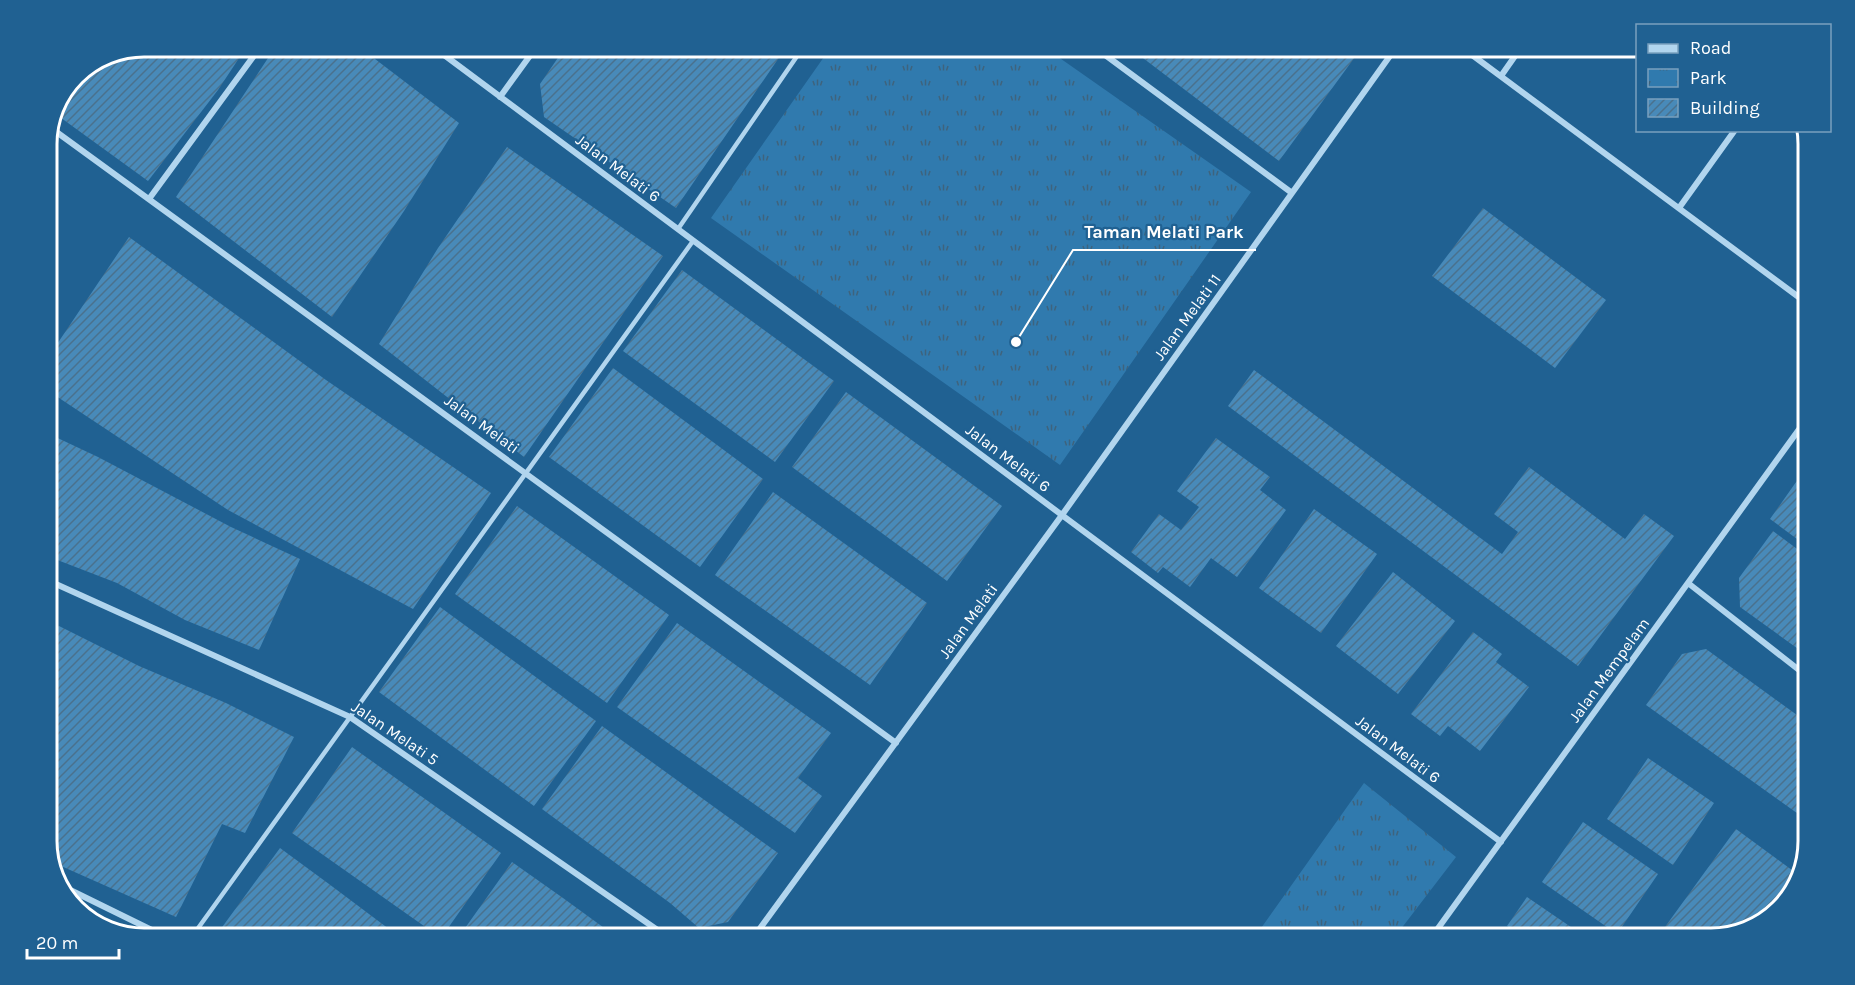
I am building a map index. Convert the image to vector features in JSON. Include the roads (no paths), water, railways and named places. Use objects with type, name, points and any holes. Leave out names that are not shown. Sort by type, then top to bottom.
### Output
[{"type":"street","points":[[149,198],[253,57]]},
{"type":"street","name":"Jalan Melati 6","points":[[447,57],[1501,842]]},
{"type":"street","points":[[500,97],[529,57]]},
{"type":"street","points":[[1108,57],[1292,194]]},
{"type":"street","name":"Jalan Melati 11","points":[[1062,515],[1389,57]]},
{"type":"street","points":[[1475,57],[1798,297]]},
{"type":"street","points":[[1501,76],[1514,57]]},
{"type":"street","points":[[1679,208],[1734,132]]},
{"type":"street","name":"Jalan Melati","points":[[58,133],[896,743]]},
{"type":"street","name":"Jalan Mempelam","points":[[1439,928],[1798,431]]},
{"type":"street","name":"Jalan Melati","points":[[761,928],[1062,515]]},
{"type":"street","points":[[1688,583],[1798,669]]},
{"type":"street","name":"Jalan Melati 5","points":[[57,585],[350,717],[653,928]]},
{"type":"street","points":[[75,892],[146,928]]},
{"type":"lane","points":[[678,229],[796,57]]},
{"type":"lane","points":[[199,928],[693,241]]},
{"type":"place","name":"Taman Melati Park","points":[[1016,342]]}]
